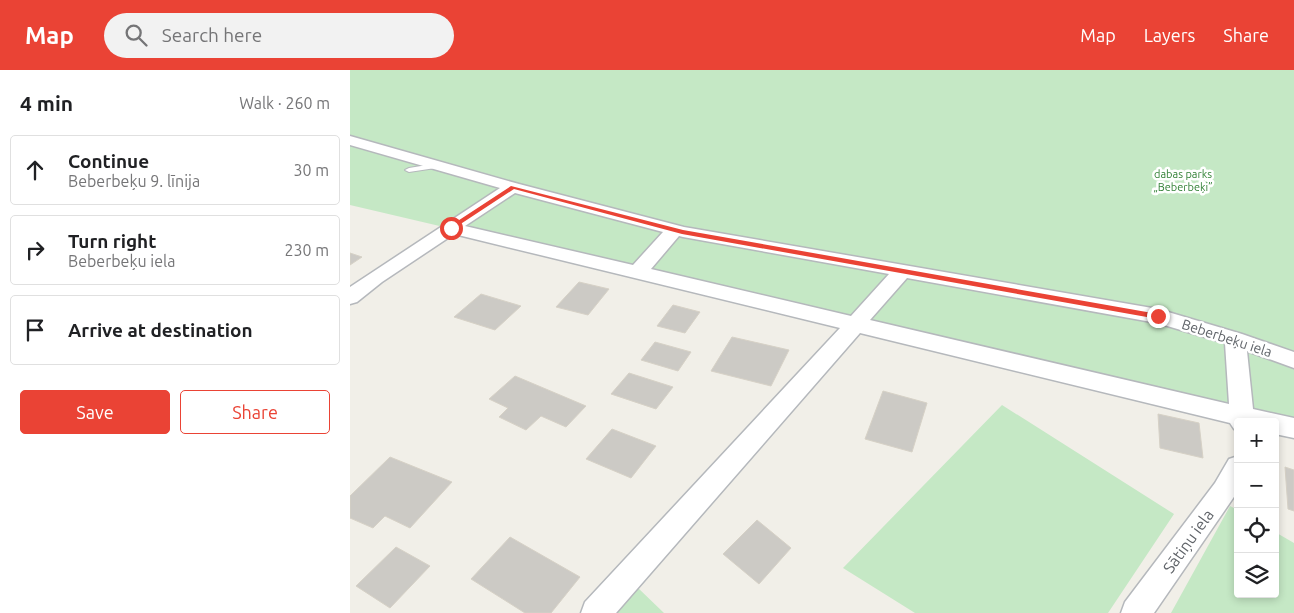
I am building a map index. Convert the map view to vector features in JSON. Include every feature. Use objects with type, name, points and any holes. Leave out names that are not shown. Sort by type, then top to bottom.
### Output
[{"type":"street","name":"Beberbeķu iela","points":[[350,140],[513,187],[676,230],[1158,316],[1235,339],[1294,360]]},
{"type":"street","points":[[350,297],[375,278],[513,187]]},
{"type":"street","points":[[451,228],[1238,418]]},
{"type":"street","points":[[637,273],[676,230]]},
{"type":"street","points":[[596,613],[903,271]]},
{"type":"street","points":[[1235,339],[1242,418]]},
{"type":"street","points":[[1279,425],[1294,428]]},
{"type":"street","name":"Sātiņu iela","points":[[1136,613],[1234,474]]},
{"type":"lane","points":[[409,170],[439,165]]},
{"type":"green space","name":"dabas parks „Beberbeķi”","points":[[350,70],[1294,70],[1294,429],[1279,423],[1279,418],[1258,418],[350,205]]},
{"type":"green space","points":[[1002,405],[1174,514],[1108,613],[915,613],[843,568]]},
{"type":"green space","points":[[1230,506],[1234,508],[1234,598],[1279,598],[1279,534],[1294,543],[1294,613],[1171,613]]},
{"type":"green space","points":[[637,587],[664,613],[614,613]]},
{"type":"building","points":[[350,253],[362,257],[350,265]]},
{"type":"building","points":[[579,282],[609,289],[588,315],[556,307]]},
{"type":"building","points":[[481,294],[521,306],[495,330],[454,317]]},
{"type":"building","points":[[673,305],[700,312],[685,333],[657,326]]},
{"type":"building","points":[[732,337],[789,350],[771,386],[711,371]]},
{"type":"building","points":[[655,342],[691,352],[678,371],[641,360]]},
{"type":"building","points":[[629,373],[673,387],[656,409],[611,394]]},
{"type":"building","points":[[515,376],[586,406],[566,427],[541,416],[526,430],[499,417],[508,408],[489,399]]},
{"type":"building","points":[[883,391],[927,403],[912,452],[865,439]]},
{"type":"building","points":[[1158,414],[1199,423],[1203,458],[1160,448]]},
{"type":"building","points":[[612,429],[656,446],[631,478],[586,459]]},
{"type":"building","points":[[390,457],[452,482],[410,528],[385,516],[373,528],[350,518],[350,496]]},
{"type":"building","points":[[1285,467],[1294,470],[1294,511],[1288,509]]},
{"type":"building","points":[[757,520],[791,548],[759,584],[723,554]]},
{"type":"building","points":[[510,537],[580,577],[551,613],[525,613],[471,579]]},
{"type":"building","points":[[396,547],[430,566],[390,608],[356,586]]},
{"type":"route","points":[[451,228],[513,187],[682,232],[1158,316]]}]
